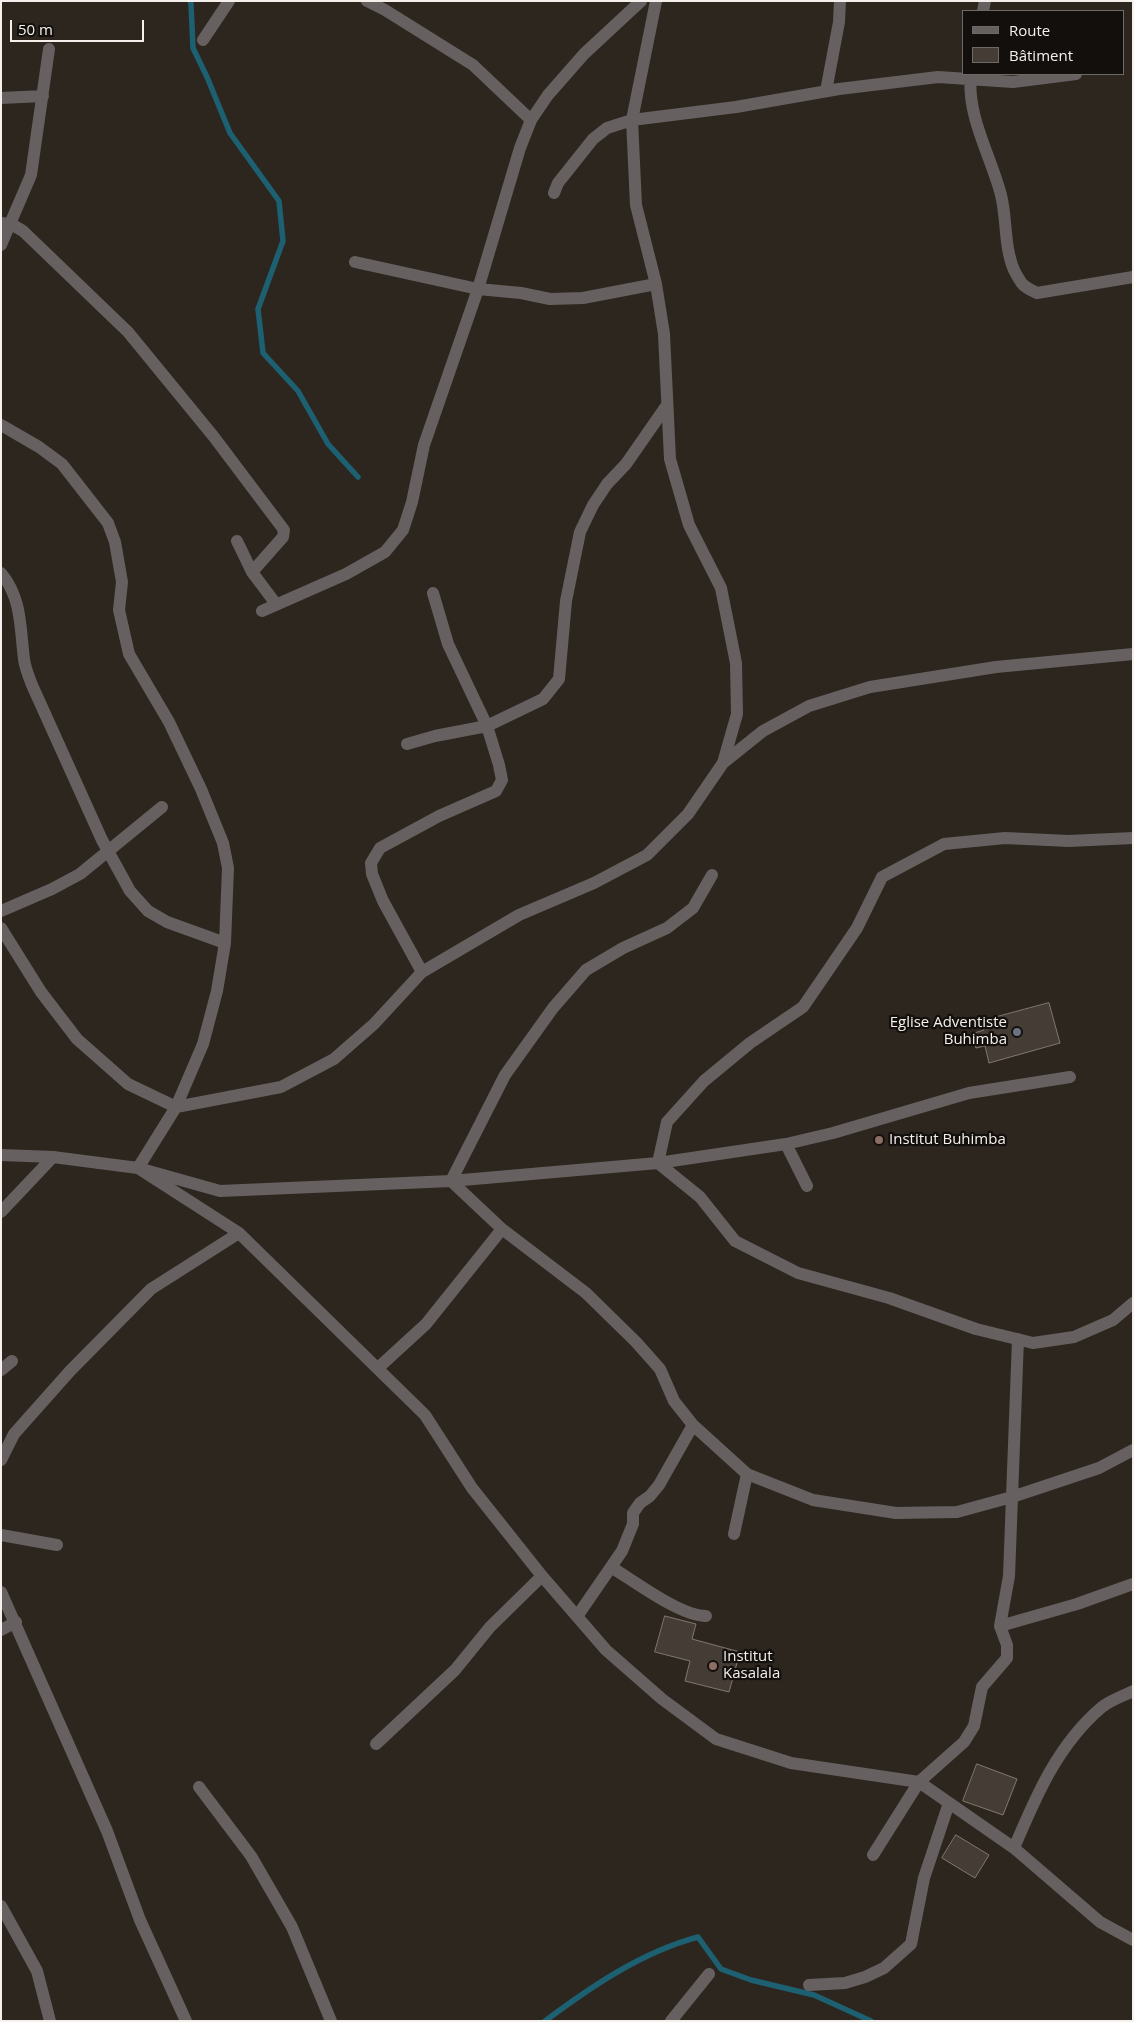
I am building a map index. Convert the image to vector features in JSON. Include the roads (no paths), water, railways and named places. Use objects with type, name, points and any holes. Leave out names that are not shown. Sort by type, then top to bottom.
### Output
[{"type":"street","points":[[203,40],[229,1]]},
{"type":"street","points":[[367,1],[473,65],[531,120]]},
{"type":"street","points":[[262,611],[346,574],[385,552],[403,530],[412,502],[424,445],[478,289],[520,148],[531,120],[548,95],[584,54],[641,1]]},
{"type":"street","points":[[1,928],[40,992],[77,1039],[128,1084],[176,1107],[282,1087],[334,1059],[374,1024],[422,972],[519,915],[594,883],[647,855],[688,814],[722,763],[737,714],[736,663],[721,588],[689,525],[670,459],[664,334],[656,284],[636,205],[632,120],[656,1]]},
{"type":"street","points":[[826,91],[839,22],[840,1]]},
{"type":"street","points":[[1,245],[6,224],[31,175],[49,49]]},
{"type":"street","points":[[554,193],[558,183],[593,140],[607,128],[632,120],[736,106],[826,91],[938,77],[971,76],[1013,82],[1068,75]]},
{"type":"street","points":[[971,76],[970,92],[1001,196],[1005,229],[1013,267],[1023,286],[1037,293],[1133,277]]},
{"type":"street","points":[[1,98],[43,96]]},
{"type":"street","points":[[6,224],[23,231],[128,332],[214,437],[284,530],[283,537],[252,572]]},
{"type":"street","points":[[355,262],[478,289],[521,293],[550,299],[582,298],[656,284]]},
{"type":"street","points":[[407,744],[435,736],[487,726],[543,699],[559,678],[566,601],[580,532],[593,505],[607,484],[626,464],[667,405]]},
{"type":"street","points":[[1,425],[39,447],[62,464],[108,523],[115,542],[122,582],[119,610],[130,654],[169,722],[201,789],[223,844],[228,868],[225,943],[217,991],[203,1044],[176,1107],[138,1168]]},
{"type":"street","points":[[238,541],[252,572],[276,604]]},
{"type":"street","points":[[1,573],[14,593],[22,627],[24,660],[32,685],[108,851],[130,891],[148,911],[167,922],[225,943]]},
{"type":"street","points":[[422,972],[383,901],[372,874],[372,863],[380,848],[398,837],[496,791],[502,780],[487,726],[448,644],[433,594]]},
{"type":"street","points":[[722,763],[763,731],[809,706],[870,687],[996,667],[1133,654]]},
{"type":"street","points":[[1,912],[80,874],[162,807]]},
{"type":"street","points":[[658,1163],[668,1122],[704,1081],[750,1043],[803,1007],[857,928],[882,877],[944,844],[1004,838],[1069,841],[1133,838]]},
{"type":"street","points":[[450,1181],[505,1075],[553,1008],[580,976],[586,970],[623,948],[667,928],[687,913],[693,908],[712,875]]},
{"type":"street","points":[[1,1155],[54,1157],[138,1168],[220,1191],[450,1181],[658,1163],[786,1144],[833,1133],[969,1093],[1070,1077]]},
{"type":"street","points":[[786,1144],[807,1186]]},
{"type":"street","points":[[1,1212],[54,1157]]},
{"type":"street","points":[[658,1163],[700,1197],[735,1241],[798,1273],[889,1298],[976,1329],[1033,1343],[1074,1337],[1113,1320],[1133,1303]]},
{"type":"street","points":[[138,1168],[239,1233],[425,1414],[472,1488],[542,1576],[578,1615],[606,1650],[662,1699],[716,1739],[791,1763],[919,1782],[1014,1848],[1100,1922],[1133,1940]]},
{"type":"street","points":[[450,1181],[502,1229],[586,1293],[636,1342],[660,1369],[674,1401],[694,1425],[747,1474],[813,1500],[896,1513],[957,1512],[1012,1497],[1099,1468],[1133,1450]]},
{"type":"street","points":[[378,1368],[426,1324],[502,1229]]},
{"type":"street","points":[[1,1460],[14,1434],[70,1371],[152,1289],[239,1233]]},
{"type":"street","points":[[873,1855],[919,1782],[964,1742],[974,1726],[982,1687],[1006,1658],[1007,1645],[1000,1626],[1009,1576],[1018,1339]]},
{"type":"street","points":[[1,1370],[12,1361]]},
{"type":"street","points":[[578,1615],[622,1551],[633,1524],[633,1513],[640,1503],[650,1496],[659,1485],[694,1425]]},
{"type":"street","points":[[734,1534],[747,1474]]},
{"type":"street","points":[[1,1535],[56,1545]]},
{"type":"street","points":[[611,1567],[684,1612],[706,1616]]},
{"type":"street","points":[[376,1744],[454,1670],[490,1627],[542,1576]]},
{"type":"street","points":[[1000,1626],[1077,1604],[1133,1584]]},
{"type":"street","points":[[1,1592],[16,1622],[107,1831],[140,1920],[186,2021]]},
{"type":"street","points":[[1,1630],[16,1622]]},
{"type":"street","points":[[1014,1848],[1040,1787],[1069,1740],[1103,1706],[1133,1691]]},
{"type":"street","points":[[199,1787],[251,1856],[292,1927],[331,2021]]},
{"type":"street","points":[[809,1985],[845,1983],[865,1977],[884,1968],[911,1944],[924,1878],[949,1803]]},
{"type":"street","points":[[1,1906],[37,1971],[50,2021]]},
{"type":"street","points":[[671,2021],[709,1974]]},
{"type":"waterway","points":[[190,1],[193,48],[230,133],[279,201],[283,241],[258,309],[263,353],[298,391],[328,444],[358,477]]},
{"type":"waterway","points":[[545,2021],[599,1983],[637,1961],[677,1943],[698,1937],[721,1969],[751,1980],[814,1995],[871,2021]]},
{"type":"place","name":"Eglise Adventiste Buhimba","points":[[1017,1032]]},
{"type":"place","name":"Institut Buhimba","points":[[879,1140]]},
{"type":"place","name":"Institut Kasalala","points":[[713,1666]]}]
